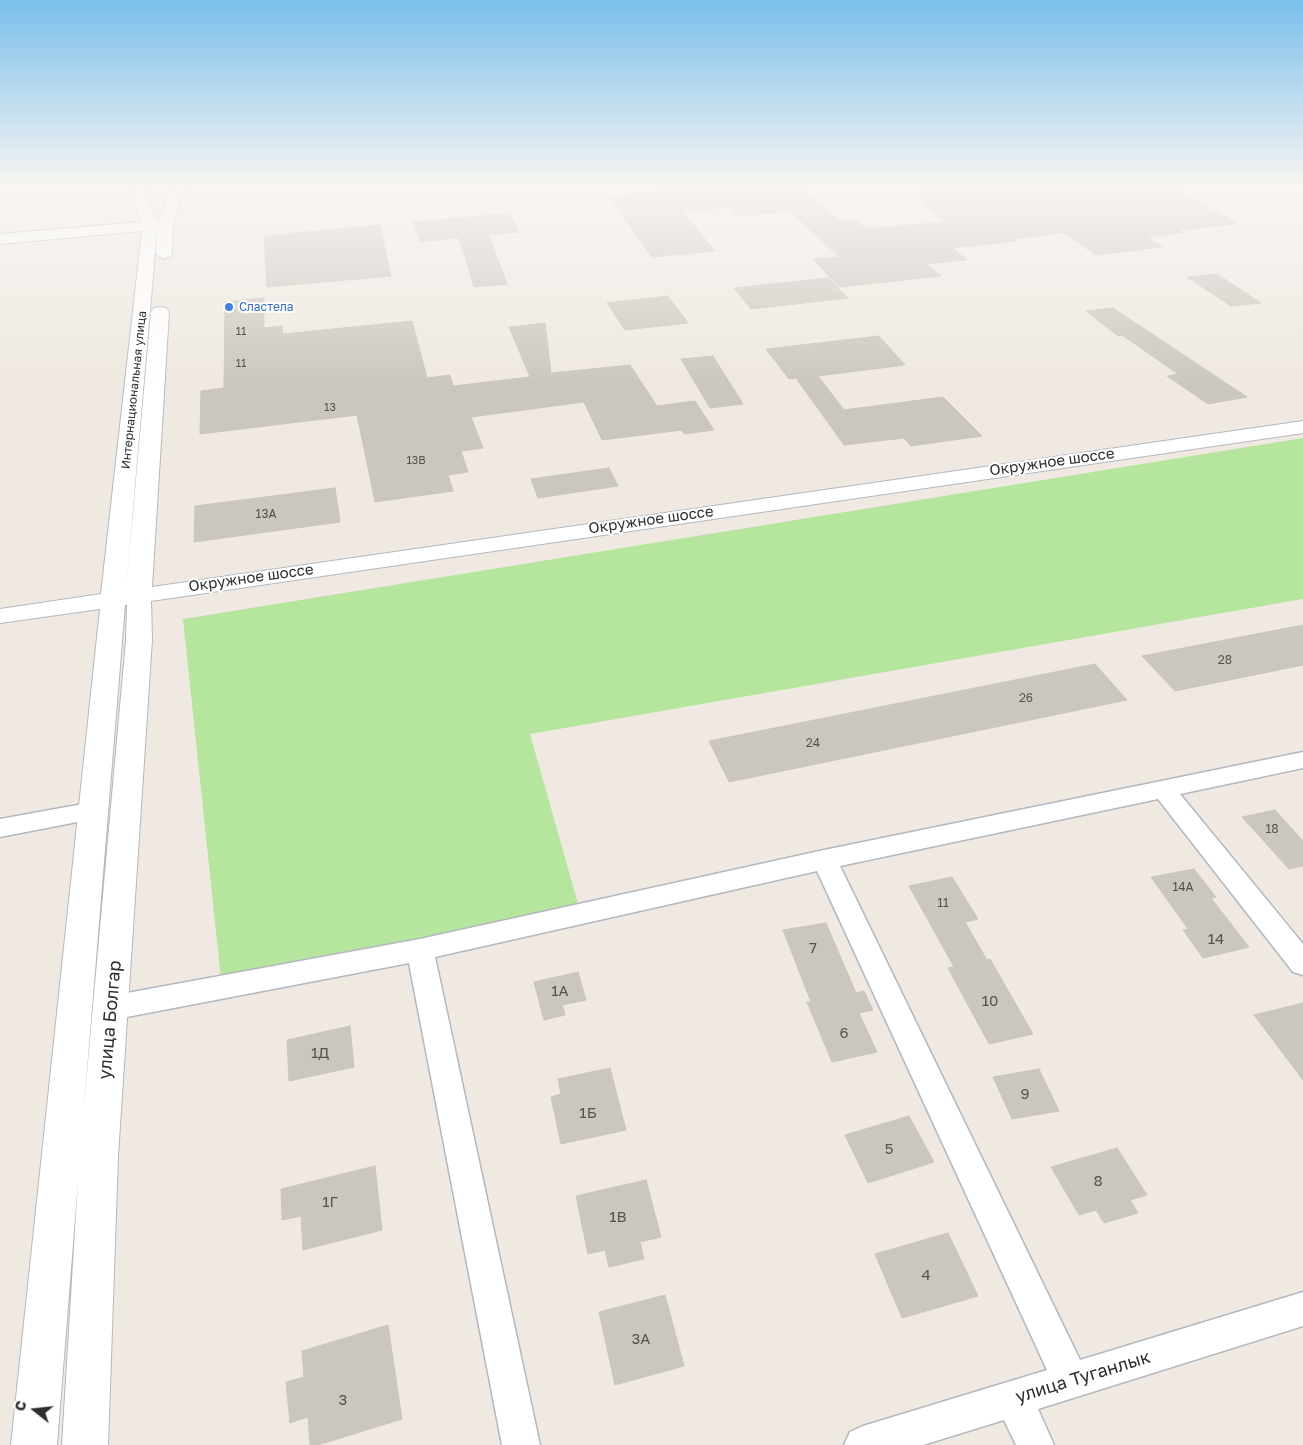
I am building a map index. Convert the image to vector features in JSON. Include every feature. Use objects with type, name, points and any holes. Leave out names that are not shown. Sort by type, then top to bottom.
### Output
[{"type":"street","name":"Интернациональная улица","points":[[126,596],[156,251]]},
{"type":"street","name":"Интернациональная улица","points":[[126,596],[156,251]]},
{"type":"street","name":"Окружное шоссе","points":[[0,616],[126,596],[1303,427]]},
{"type":"street","points":[[34,1445],[94,811],[126,596]]},
{"type":"street","name":"улица Болгар","points":[[85,1445],[99,1156],[139,640],[126,596]]},
{"type":"street","points":[[111,1008],[420,950],[824,859],[1303,760]]},
{"type":"street","points":[[1163,789],[1303,964]]},
{"type":"street","points":[[0,828],[94,811]]},
{"type":"street","points":[[824,859],[1071,1381]]},
{"type":"street","points":[[420,950],[521,1445]]},
{"type":"street","name":"улица Туганлык","points":[[863,1445],[1303,1309]]},
{"type":"street","points":[[1014,1399],[1035,1445]]},
{"type":"green space","points":[[1303,438],[1303,599],[530,734],[579,907],[221,979],[183,619]]},
{"type":"building","points":[[265,251],[386,251],[391,276],[267,287]]},
{"type":"building","points":[[463,251],[495,251],[507,284],[474,287]]},
{"type":"building","points":[[648,251],[710,251],[652,257]]},
{"type":"building","points":[[833,251],[957,251],[967,260],[927,264],[941,276],[839,287],[813,259],[839,257]]},
{"type":"building","points":[[1091,251],[1126,251],[1096,255]]},
{"type":"building","points":[[1217,274],[1261,303],[1231,306],[1187,277]]},
{"type":"building","points":[[828,278],[848,298],[751,309],[734,288]]},
{"type":"building","points":[[668,296],[688,323],[625,330],[607,303]]},
{"type":"building","points":[[264,298],[264,328],[282,326],[283,334],[412,321],[427,378],[450,375],[453,386],[530,377],[509,327],[545,323],[551,373],[630,365],[657,406],[695,401],[714,430],[684,434],[682,430],[602,440],[584,402],[471,417],[483,448],[461,451],[468,472],[448,475],[453,491],[375,502],[357,415],[200,434],[201,391],[224,388],[225,302]]},
{"type":"building","points":[[1113,308],[1247,397],[1208,404],[1167,376],[1178,374],[1122,335],[1118,336],[1086,311]]},
{"type":"building","points":[[879,336],[905,365],[818,376],[844,410],[943,397],[982,436],[911,446],[904,438],[844,445],[796,378],[789,379],[766,349]]},
{"type":"building","points":[[713,356],[743,404],[710,408],[681,359]]},
{"type":"building","points":[[609,468],[618,486],[538,498],[531,479]]},
{"type":"building","points":[[335,488],[340,522],[194,542],[195,506]]},
{"type":"building","points":[[1303,625],[1303,665],[1175,691],[1142,656]]},
{"type":"building","points":[[1095,664],[1127,700],[729,782],[709,741]]},
{"type":"building","points":[[1275,810],[1303,841],[1303,866],[1289,869],[1242,817]]},
{"type":"building","points":[[1194,869],[1216,897],[1211,898],[1249,947],[1203,958],[1183,930],[1188,929],[1151,877]]},
{"type":"building","points":[[952,877],[978,919],[965,922],[987,960],[990,959],[1033,1034],[989,1044],[948,968],[954,967],[909,886]]},
{"type":"building","points":[[826,923],[856,993],[864,991],[873,1010],[859,1013],[877,1052],[832,1062],[807,1002],[811,1002],[783,930]]},
{"type":"building","points":[[578,972],[586,1000],[562,1005],[565,1015],[544,1020],[534,982]]},
{"type":"building","points":[[1303,1003],[1303,1080],[1254,1015]]},
{"type":"building","points":[[350,1026],[354,1067],[289,1081],[287,1040]]},
{"type":"building","points":[[610,1068],[626,1130],[561,1144],[551,1097],[561,1094],[558,1079]]},
{"type":"building","points":[[1039,1069],[1059,1111],[1012,1119],[993,1077]]},
{"type":"building","points":[[909,1116],[934,1162],[868,1183],[845,1135]]},
{"type":"building","points":[[1117,1148],[1147,1195],[1130,1200],[1138,1213],[1104,1223],[1096,1210],[1079,1215],[1051,1167]]},
{"type":"building","points":[[375,1166],[382,1230],[303,1250],[301,1216],[282,1220],[281,1189]]},
{"type":"building","points":[[646,1180],[661,1237],[640,1242],[644,1259],[609,1267],[605,1250],[588,1254],[576,1196]]},
{"type":"building","points":[[948,1233],[978,1296],[902,1318],[875,1254]]},
{"type":"building","points":[[665,1295],[684,1366],[615,1385],[599,1312]]},
{"type":"building","points":[[388,1325],[402,1419],[318,1445],[310,1445],[308,1417],[290,1423],[286,1382],[304,1377],[302,1351]]},
{"type":"place","name":"Сластела","points":[[229,307]]}]
